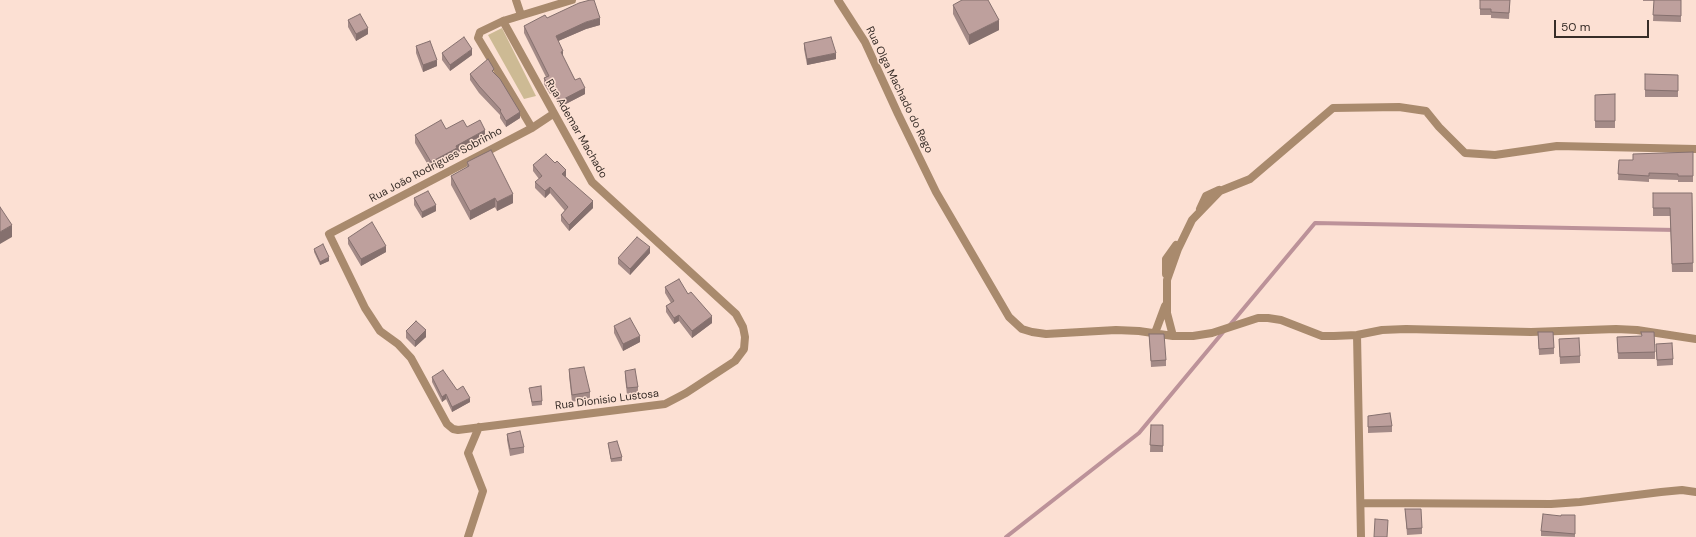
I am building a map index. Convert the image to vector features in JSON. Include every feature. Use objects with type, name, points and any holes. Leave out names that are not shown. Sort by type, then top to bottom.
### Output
[{"type":"street","points":[[516,0],[522,15]]},
{"type":"street","points":[[532,128],[478,38],[480,32],[503,22],[572,0]]},
{"type":"street","name":"Rua Olga Machado do Rego","points":[[838,0],[865,42],[936,192],[1009,317],[1022,329],[1046,334],[1109,330],[1155,333],[1173,336],[1193,336],[1212,333],[1258,318],[1268,318],[1281,320],[1322,336],[1357,335],[1382,330],[1406,329],[1531,332],[1616,329],[1637,330],[1696,339]]},
{"type":"street","name":"Rua Ademar Machado","points":[[503,22],[592,182],[736,314]]},
{"type":"street","points":[[1173,336],[1167,313],[1167,280],[1178,249],[1192,220],[1220,191],[1250,178],[1333,108],[1399,107],[1426,111],[1439,127],[1465,153],[1495,155],[1557,146],[1696,149]]},
{"type":"street","name":"Rua João Rodrigues Sobrinho","points":[[446,422],[411,358],[398,344],[380,331],[365,308],[329,234],[532,128],[553,114]]},
{"type":"street","points":[[1155,333],[1166,304],[1166,259],[1196,217],[1206,196],[1259,170],[1276,156]]},
{"type":"street","name":"Rua Dionisio Lustosa","points":[[446,422],[449,426],[458,430],[665,404],[686,394],[735,361],[744,349],[745,338],[743,327],[736,314]]},
{"type":"street","points":[[1357,335],[1361,503],[1360,537]]},
{"type":"street","points":[[468,537],[483,490],[468,453],[479,427]]},
{"type":"street","points":[[1361,503],[1551,504],[1682,490],[1696,492]]},
{"type":"shaded area","points":[[502,28],[536,96],[524,99],[488,35]]},
{"type":"building","points":[[594,0],[600,18],[586,22],[556,36],[563,51],[561,52],[575,80],[580,78],[585,88],[560,101],[553,86],[550,88],[544,78],[549,76],[524,26],[545,15],[547,18],[579,3]]},
{"type":"building","points":[[962,0],[988,0],[999,20],[969,35],[953,5]]},
{"type":"building","points":[[1480,0],[1510,0],[1509,13],[1491,12],[1491,9],[1480,9]]},
{"type":"building","points":[[1654,0],[1681,0],[1681,16],[1653,15]]},
{"type":"building","points":[[360,14],[368,28],[356,34],[348,20]]},
{"type":"building","points":[[464,37],[472,49],[450,65],[442,53]]},
{"type":"building","points":[[831,37],[836,53],[807,59],[804,43]]},
{"type":"building","points":[[430,41],[437,60],[423,65],[416,46]]},
{"type":"building","points":[[488,59],[494,69],[492,71],[500,79],[520,112],[506,121],[500,111],[501,110],[470,74]]},
{"type":"building","points":[[1645,74],[1678,75],[1678,91],[1645,90]]},
{"type":"building","points":[[1615,94],[1615,121],[1595,121],[1595,95]]},
{"type":"building","points":[[441,120],[446,129],[463,120],[467,127],[480,120],[485,130],[456,146],[457,148],[431,162],[415,135]]},
{"type":"building","points":[[491,150],[513,194],[497,202],[495,198],[470,211],[451,176],[469,166],[467,162]]},
{"type":"building","points":[[1693,152],[1693,176],[1649,173],[1649,176],[1618,174],[1619,160],[1633,160],[1633,154]]},
{"type":"building","points":[[546,154],[555,163],[557,161],[566,170],[562,174],[593,201],[569,225],[561,215],[568,207],[550,187],[545,191],[535,182],[542,176],[533,165]]},
{"type":"building","points":[[428,191],[436,205],[422,212],[414,198]]},
{"type":"building","points":[[1653,193],[1692,193],[1693,263],[1672,264],[1670,208],[1653,208]]},
{"type":"building","points":[[0,207],[12,225],[0,232]]},
{"type":"building","points":[[372,222],[386,246],[361,259],[348,238]]},
{"type":"building","points":[[637,237],[650,247],[630,269],[618,258]]},
{"type":"building","points":[[323,244],[329,257],[320,262],[314,249]]},
{"type":"building","points":[[679,279],[688,294],[691,292],[712,316],[692,331],[679,315],[674,318],[666,306],[674,301],[665,287]]},
{"type":"building","points":[[630,318],[640,336],[623,344],[614,326]]},
{"type":"building","points":[[416,321],[426,330],[415,341],[406,331]]},
{"type":"building","points":[[1538,332],[1553,332],[1554,348],[1539,349]]},
{"type":"building","points":[[1641,332],[1654,332],[1655,352],[1618,353],[1617,337],[1642,336]]},
{"type":"building","points":[[1149,334],[1164,334],[1166,360],[1151,361]]},
{"type":"building","points":[[1579,338],[1580,356],[1560,357],[1559,339]]},
{"type":"building","points":[[1672,343],[1673,359],[1657,360],[1656,344]]},
{"type":"building","points":[[584,367],[590,392],[572,395],[569,369]]},
{"type":"building","points":[[635,369],[638,387],[627,388],[625,371]]},
{"type":"building","points":[[443,370],[457,390],[463,386],[470,398],[452,407],[446,394],[442,397],[432,377]]},
{"type":"building","points":[[541,386],[542,401],[532,402],[529,388]]},
{"type":"building","points":[[1390,413],[1392,426],[1368,427],[1368,416]]},
{"type":"building","points":[[1151,425],[1163,425],[1163,446],[1150,445]]},
{"type":"building","points":[[520,431],[524,447],[510,449],[507,434]]},
{"type":"building","points":[[617,441],[622,457],[611,459],[608,443]]},
{"type":"building","points":[[1405,509],[1421,509],[1422,528],[1407,529]]},
{"type":"building","points":[[1543,514],[1561,516],[1575,515],[1575,534],[1541,531]]},
{"type":"building","points":[[1375,519],[1388,520],[1387,537],[1374,537]]},
{"type":"waterway","points":[[1229,326],[1315,223],[1676,230]]},
{"type":"waterway","points":[[1006,537],[1139,433],[1224,331]]}]
